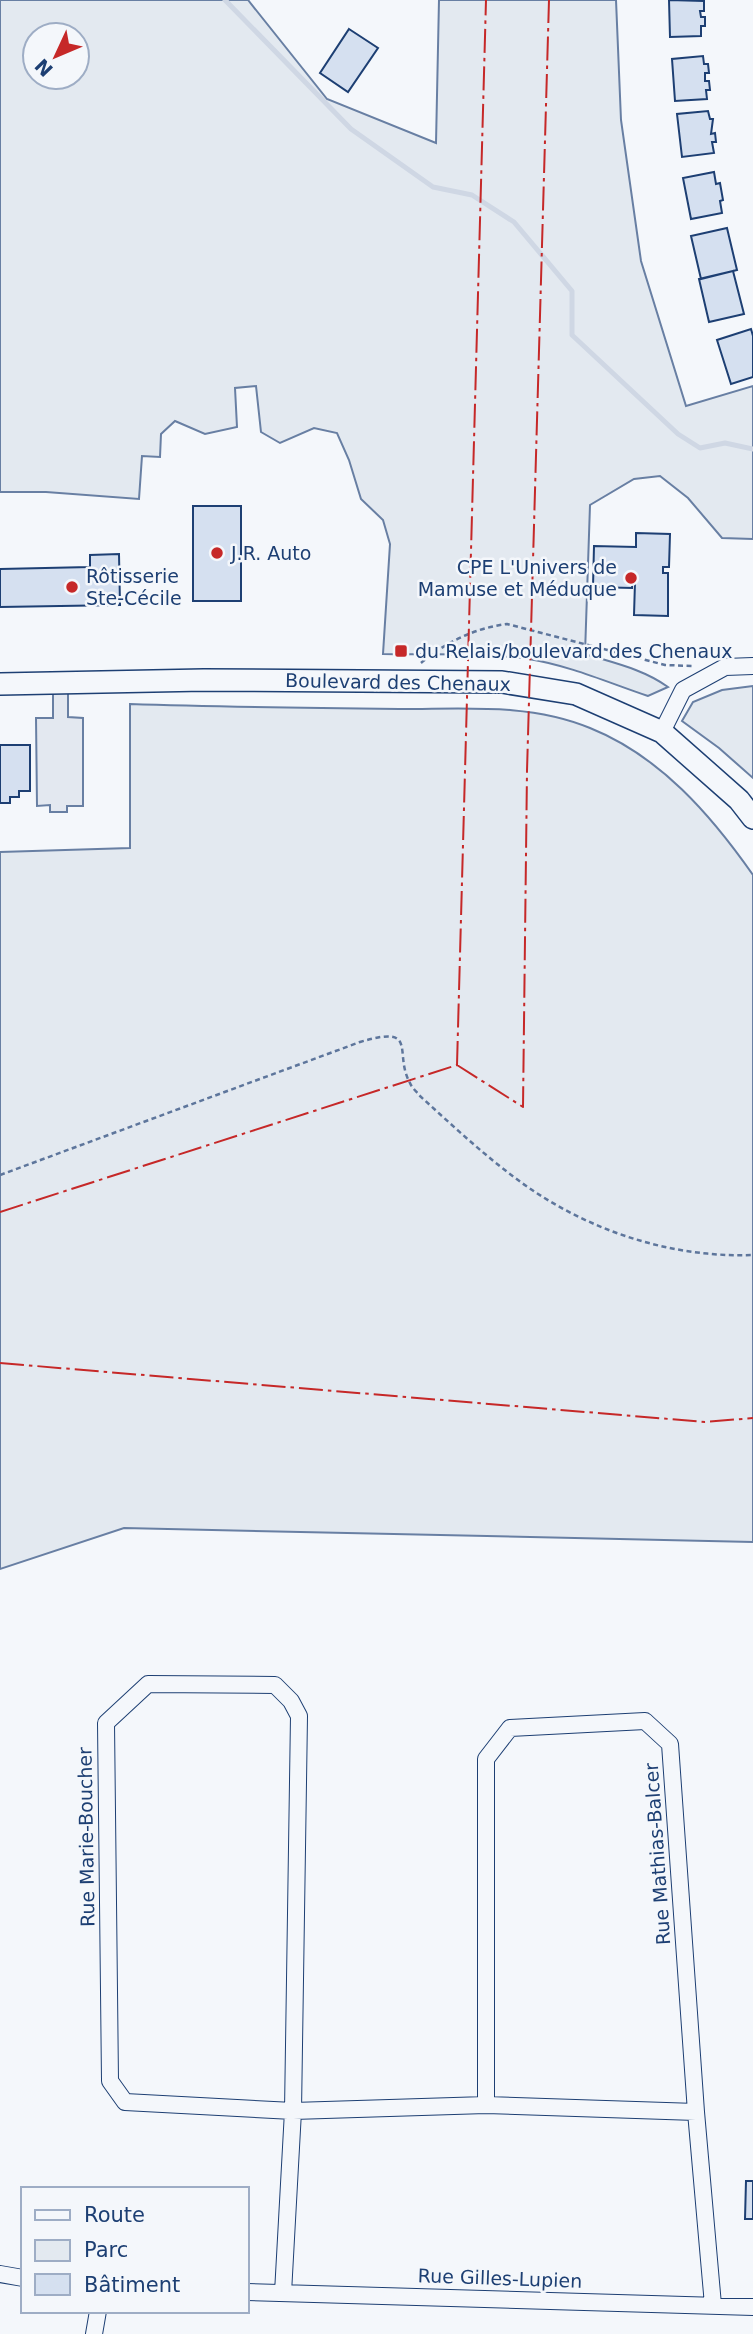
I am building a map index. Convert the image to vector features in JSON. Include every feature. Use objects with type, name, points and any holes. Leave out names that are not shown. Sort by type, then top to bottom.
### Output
[{"type":"main road","name":"Boulevard des Chenaux","points":[[0,684],[399,680],[502,682],[576,694],[662,732],[739,800],[753,818]]},
{"type":"street","points":[[662,732],[683,690],[725,667],[753,666]]},
{"type":"street","name":"Rue Marie-Boucher","points":[[283,2293],[293,2111],[299,1716],[291,1701],[275,1685],[148,1684],[106,1723],[110,2081],[125,2102],[293,2111],[486,2105],[696,2112]]},
{"type":"street","name":"Rue Mathias-Balcer","points":[[486,2105],[486,1759],[510,1728],[645,1721],[670,1744],[696,2112],[713,2305]]},
{"type":"street","points":[[0,2274],[21,2277]]},
{"type":"street","name":"Rue Gilles-Lupien","points":[[248,2292],[753,2307]]},
{"type":"street","points":[[94,2334],[98,2313]]},
{"type":"path","points":[[399,680],[432,653],[459,638],[485,627],[507,624],[665,665],[725,667]]},
{"type":"path","points":[[0,1175],[360,1042],[391,1037],[400,1042],[403,1048],[409,1082],[420,1096],[519,1181],[555,1205],[587,1222],[656,1245],[712,1254],[753,1255]]},
{"type":"green space","points":[[0,0],[248,0],[327,99],[436,143],[439,0],[616,0],[621,120],[641,261],[686,406],[753,386],[753,539],[722,538],[688,498],[660,476],[634,479],[590,505],[585,654],[638,671],[668,687],[648,696],[590,675],[529,659],[475,655],[383,654],[390,544],[383,520],[361,499],[337,433],[314,428],[280,443],[261,432],[256,386],[235,388],[237,427],[205,434],[175,421],[161,434],[160,457],[142,456],[139,499],[46,492],[0,492]]},
{"type":"green space","points":[[753,686],[753,778],[719,748],[682,721],[693,702],[722,690]]},
{"type":"green space","points":[[130,704],[473,708],[544,714],[590,728],[639,754],[682,790],[737,853],[753,875],[753,1542],[124,1528],[0,1569],[0,852],[130,848]]},
{"type":"shaded area","points":[[53,682],[68,682],[68,717],[83,718],[83,806],[67,806],[67,812],[50,812],[50,805],[37,806],[36,718],[53,718]]},
{"type":"building","points":[[669,0],[704,1],[704,11],[700,11],[701,17],[705,17],[705,26],[701,26],[701,36],[670,37]]},
{"type":"building","points":[[349,29],[378,48],[348,92],[320,73]]},
{"type":"building","points":[[703,56],[709,73],[705,73],[705,81],[709,81],[710,90],[706,90],[707,99],[675,101],[672,59]]},
{"type":"building","points":[[708,111],[710,119],[713,119],[711,134],[715,133],[716,142],[712,142],[714,153],[682,157],[677,114]]},
{"type":"building","points":[[714,172],[716,184],[720,183],[722,213],[691,219],[683,178]]},
{"type":"building","points":[[727,228],[737,270],[701,279],[691,236]]},
{"type":"building","points":[[733,271],[744,314],[709,322],[699,279]]},
{"type":"building","points":[[751,329],[753,377],[731,384],[717,340]]},
{"type":"building","name":"J.R. Auto","points":[[193,506],[241,506],[241,601],[193,601]]},
{"type":"building","name":"CPE L'Univers de Mamuse et Méduque","points":[[636,533],[670,534],[669,567],[663,567],[663,573],[668,573],[668,616],[634,615],[635,582],[632,582],[632,588],[593,587],[594,546],[636,547]]},
{"type":"building","points":[[119,554],[120,605],[0,607],[0,569],[90,567],[90,555]]},
{"type":"building","points":[[0,745],[30,745],[30,791],[19,791],[19,797],[10,797],[10,803],[0,803]]},
{"type":"building","points":[[746,2181],[753,2181],[753,2219],[745,2219]]},
{"type":"waterway","points":[[225,0],[351,129],[433,187],[472,195],[514,222],[572,291],[572,335],[678,434],[700,448],[725,443],[753,449]]},
{"type":"power","points":[[457,1065],[486,0]]},
{"type":"power","points":[[457,1065],[523,1107],[527,771],[549,0]]},
{"type":"power","points":[[0,1212],[457,1065]]},
{"type":"power","points":[[0,1363],[705,1422],[753,1418]]},
{"type":"place","name":"J.R. Auto","points":[[217,553]]},
{"type":"place","name":"CPE L'Univers de Mamuse et Méduque","points":[[631,578]]},
{"type":"place","name":"Rôtisserie Ste-Cécile","points":[[72,587]]},
{"type":"place","name":"du Relais/boulevard des Chenaux","points":[[401,651]]}]
